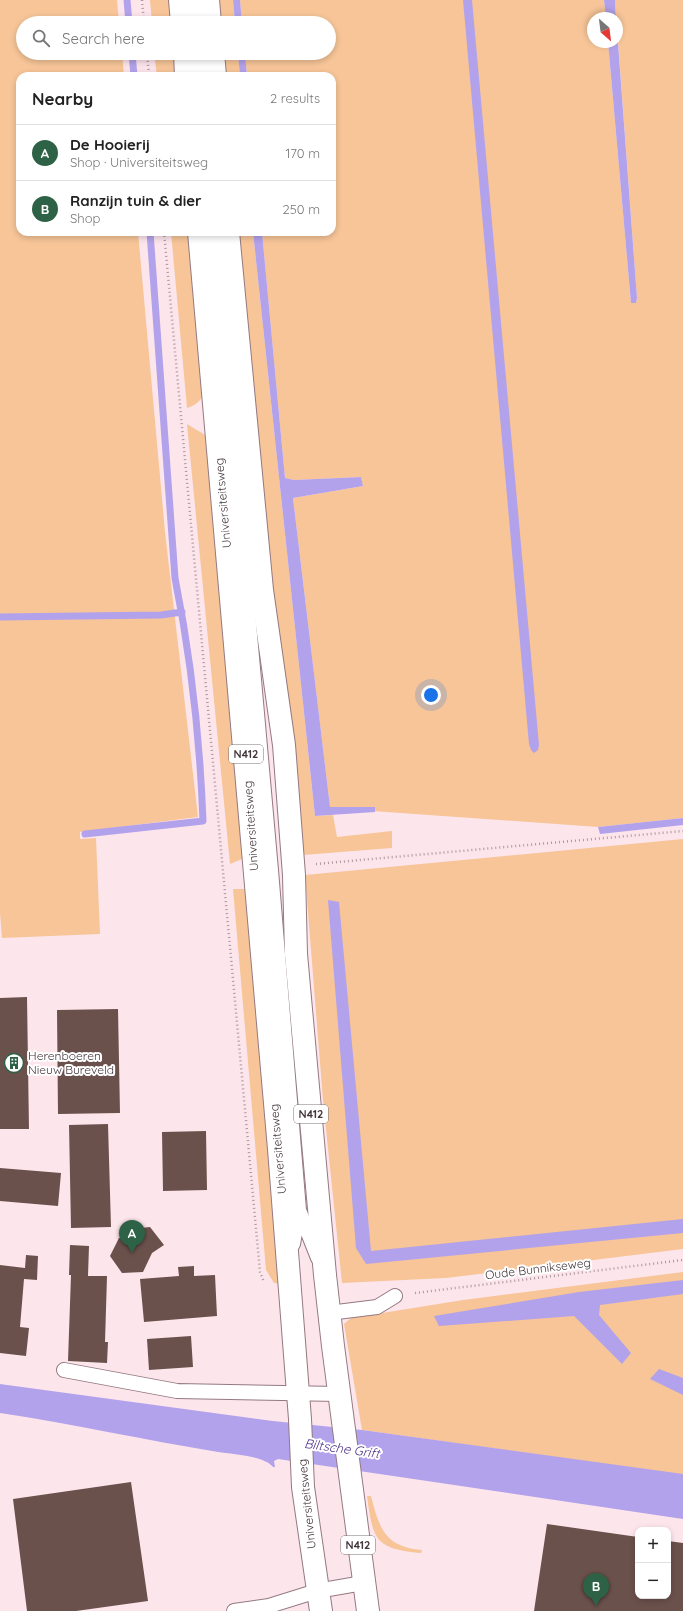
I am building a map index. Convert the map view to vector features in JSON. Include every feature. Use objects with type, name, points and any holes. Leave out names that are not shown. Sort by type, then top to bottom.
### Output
[{"type":"main road","points":[[180,0],[181,16]]},
{"type":"main road","points":[[208,0],[209,16]]},
{"type":"main road","points":[[185,60],[186,72]]},
{"type":"main road","points":[[214,60],[215,72]]},
{"type":"main road","name":"Universiteitsweg","points":[[199,236],[246,755],[300,1419],[303,1487],[319,1601]]},
{"type":"main road","name":"Universiteitsweg","points":[[228,236],[262,590],[284,745],[294,866],[296,954],[325,1275],[344,1426],[349,1479],[368,1611]]},
{"type":"lane","points":[[194,0],[195,16]]},
{"type":"lane","points":[[199,60],[200,72]]},
{"type":"lane","name":"Universiteitsweg","points":[[214,236],[271,870],[299,1210],[289,1284]]},
{"type":"lane","name":"Universiteitsweg","points":[[299,1210],[325,1275]]},
{"type":"lane","points":[[329,1313],[377,1307],[395,1296]]},
{"type":"lane","points":[[64,1370],[177,1391],[339,1394]]},
{"type":"lane","points":[[234,1611],[319,1601],[363,1583]]},
{"type":"path","points":[[142,0],[143,16]]},
{"type":"path","points":[[148,60],[149,72]]},
{"type":"path","points":[[164,236],[260,1272],[264,1284],[275,1291],[289,1284]]},
{"type":"path","points":[[294,866],[683,831]]},
{"type":"path","name":"Oude Bunnikseweg","points":[[395,1296],[683,1260]]},
{"type":"shaded area","points":[[0,0],[117,0],[118,16],[16,16],[16,60],[123,60],[124,72],[16,72],[16,236],[138,236],[165,532],[198,817],[80,832],[80,839],[96,838],[100,934],[2,938],[0,913]]},
{"type":"shaded area","points":[[150,0],[172,0],[173,16],[151,16]]},
{"type":"shaded area","points":[[214,0],[233,0],[234,16],[215,16]]},
{"type":"shaded area","points":[[240,0],[604,0],[605,12],[587,12],[587,48],[609,48],[631,303],[636,303],[637,298],[619,48],[623,48],[623,12],[616,12],[615,0],[683,0],[683,818],[598,827],[330,808],[293,498],[363,486],[361,477],[294,480],[285,478],[262,236],[336,236],[336,72],[247,72],[246,60],[336,60],[336,16],[241,16]]},
{"type":"shaded area","points":[[155,60],[178,60],[179,72],[156,72]]},
{"type":"shaded area","points":[[218,60],[239,60],[240,72],[219,72]]},
{"type":"shaded area","points":[[171,236],[193,236],[207,387],[200,400],[187,408]]},
{"type":"shaded area","points":[[233,236],[253,236],[315,816],[333,815],[337,837],[392,831],[392,848],[303,855],[255,466]]},
{"type":"shaded area","points":[[187,424],[210,438],[247,844],[242,859],[230,864]]},
{"type":"shaded area","points":[[683,839],[683,1249],[446,1278],[342,1283],[323,1100],[305,875]]},
{"type":"shaded area","points":[[233,889],[247,889],[283,1284],[274,1283],[266,1270]]},
{"type":"shaded area","points":[[683,1272],[683,1475],[362,1430],[344,1324],[351,1318],[463,1300]]},
{"type":"shaded area","points":[[367,1496],[371,1496],[377,1518],[386,1534],[400,1545],[422,1550],[421,1553],[394,1549],[385,1545],[379,1540],[372,1523]]},
{"type":"water","points":[[233,0],[240,0],[241,16],[234,16]]},
{"type":"water","points":[[463,0],[472,0],[539,745],[538,750],[534,753],[529,744]]},
{"type":"water","points":[[604,0],[615,0],[616,12],[605,12]]},
{"type":"water","points":[[609,48],[618,48],[637,298],[636,303],[631,303]]},
{"type":"water","points":[[239,60],[246,60],[247,72],[240,72]]},
{"type":"water","points":[[253,236],[262,236],[285,478],[294,480],[361,477],[363,486],[293,498],[330,807],[375,807],[375,812],[315,816]]},
{"type":"water","points":[[683,818],[683,825],[600,834],[598,827]]},
{"type":"water","points":[[328,900],[339,902],[371,1251],[683,1219],[683,1233],[366,1264],[356,1248]]},
{"type":"water","points":[[683,1280],[683,1294],[600,1305],[599,1315],[631,1353],[622,1364],[574,1316],[439,1326],[434,1316],[579,1292]]},
{"type":"water","points":[[659,1369],[683,1378],[683,1395],[650,1379]]},
{"type":"water","name":"Biltsche Grift","points":[[0,1384],[273,1421],[362,1430],[683,1474],[683,1519],[278,1459],[274,1461],[275,1467],[273,1467],[263,1460],[248,1456],[0,1413]]},
{"type":"building","name":"Herenboeren Nieuw Bureveld","points":[[27,997],[29,1129],[0,1129],[0,998]]},
{"type":"building","points":[[118,1009],[120,1113],[58,1114],[57,1010]]},
{"type":"building","points":[[108,1124],[111,1227],[71,1228],[69,1125]]},
{"type":"building","points":[[206,1131],[207,1190],[163,1191],[162,1132]]},
{"type":"building","points":[[0,1168],[61,1173],[58,1206],[0,1201]]},
{"type":"building","points":[[150,1227],[164,1245],[152,1253],[143,1272],[122,1273],[110,1256],[119,1238],[131,1237],[131,1229]]},
{"type":"building","points":[[70,1245],[89,1246],[88,1276],[107,1276],[105,1342],[108,1342],[107,1363],[68,1361],[71,1275],[69,1275]]},
{"type":"building","points":[[26,1255],[38,1256],[37,1280],[24,1279],[20,1327],[29,1328],[26,1356],[0,1353],[0,1265],[25,1268]]},
{"type":"building","points":[[194,1266],[194,1276],[215,1275],[217,1316],[144,1322],[140,1279],[179,1276],[178,1267]]},
{"type":"building","points":[[191,1336],[193,1367],[149,1370],[147,1339]]},
{"type":"building","points":[[131,1482],[148,1601],[76,1611],[27,1611],[13,1499]]},
{"type":"building","points":[[547,1524],[635,1537],[635,1599],[671,1599],[671,1541],[683,1543],[683,1611],[534,1611]]},
{"type":"waterway","points":[[127,0],[128,16]]},
{"type":"waterway","points":[[133,60],[134,72]]},
{"type":"waterway","points":[[85,834],[203,821],[200,760],[194,699],[186,638],[175,578],[150,236]]},
{"type":"waterway","points":[[0,617],[161,615],[182,612]]},
{"type":"place","name":"Herenboeren Nieuw Bureveld","points":[[14,1063]]},
{"type":"place","name":"De Hooierij","points":[[132,1253]]},
{"type":"place","name":"Ranzijn tuin & dier","points":[[596,1606]]}]
